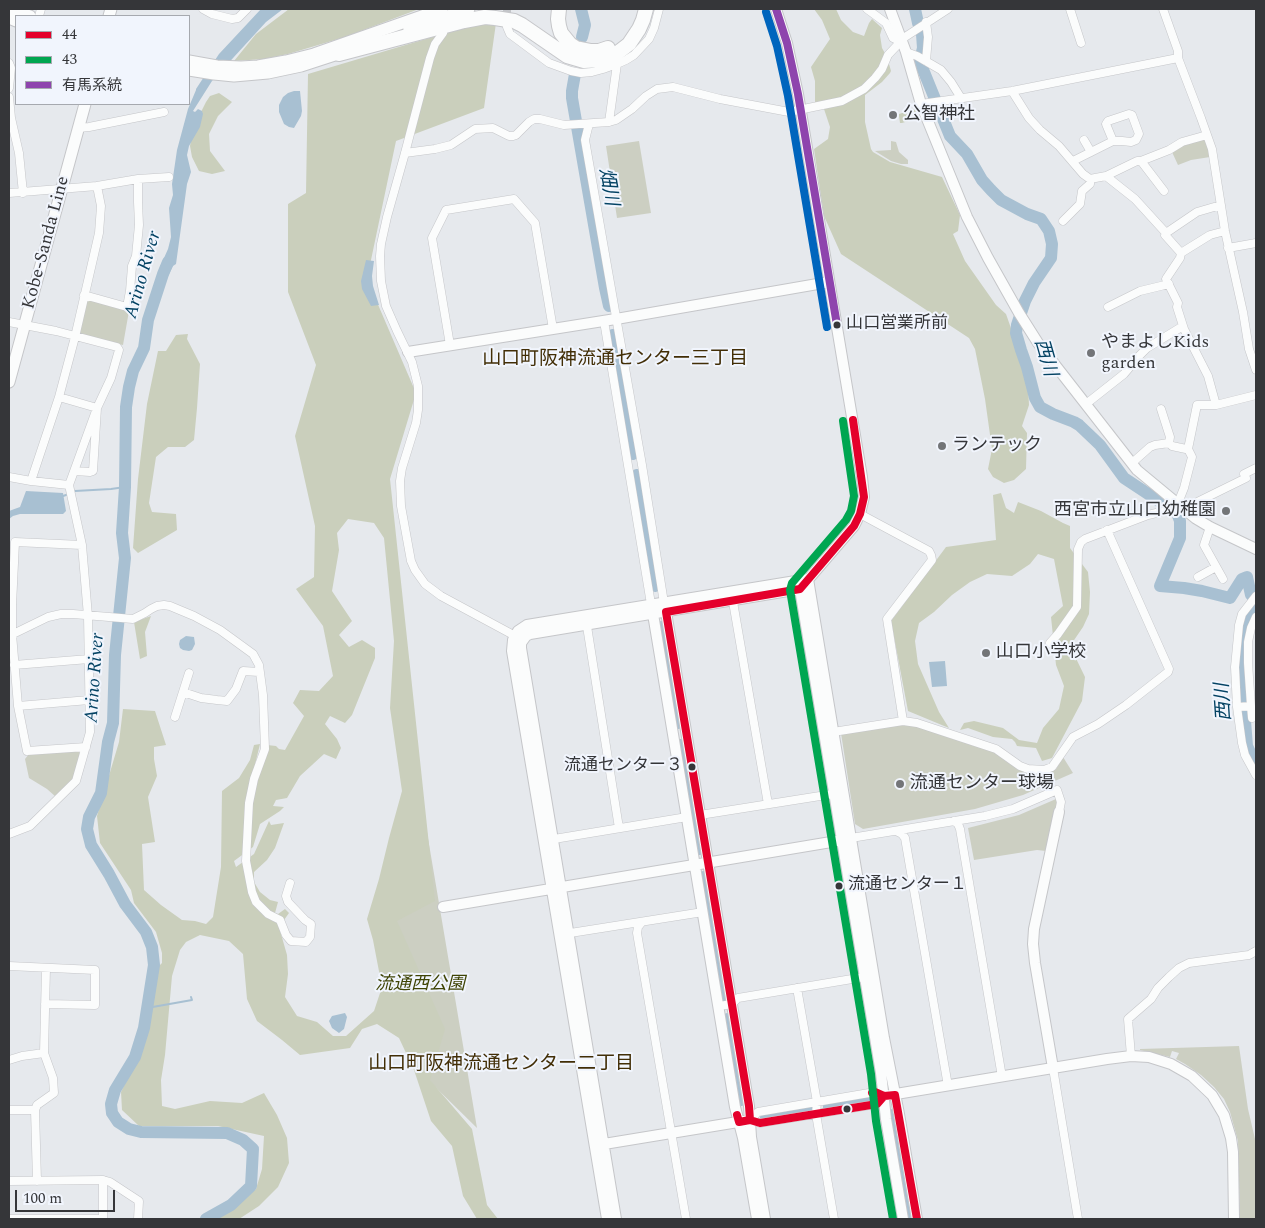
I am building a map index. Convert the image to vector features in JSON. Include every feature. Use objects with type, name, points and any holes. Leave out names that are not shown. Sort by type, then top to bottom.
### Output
[{"type":"highway","points":[[559,9],[559,26],[565,39],[576,48],[591,51],[607,48],[620,40],[631,27],[637,9]]},
{"type":"highway","points":[[339,54],[467,15],[514,21],[567,56],[584,61],[600,60],[616,54],[629,44],[639,29],[646,9]]},
{"type":"highway","points":[[443,32],[467,15]]},
{"type":"main road","points":[[9,9],[27,15]]},
{"type":"main road","points":[[237,71],[299,58],[442,9]]},
{"type":"main road","points":[[193,67],[217,66],[254,75],[283,71],[339,54]]},
{"type":"main road","name":"Kobe-Sanda Line","points":[[9,382],[85,105]]},
{"type":"street","points":[[203,9],[212,14],[232,19],[238,18],[247,9]]},
{"type":"street","points":[[507,27],[510,34],[549,63],[571,71],[581,73],[592,72],[617,64],[634,55],[648,39],[656,23],[659,9]]},
{"type":"street","points":[[732,596],[800,589],[854,526],[860,514],[864,497],[798,94],[787,43],[776,9]]},
{"type":"street","points":[[867,9],[886,23],[894,38],[902,40]]},
{"type":"street","points":[[890,9],[967,217],[988,258],[1038,343],[1137,470],[1195,518],[1256,549]]},
{"type":"street","points":[[405,153],[451,145],[475,129],[492,128],[513,136],[534,119],[564,125],[609,122],[616,120],[632,109],[657,89],[673,87],[720,99],[789,112],[842,102],[864,89],[876,78],[888,55],[902,40],[948,9]]},
{"type":"street","points":[[1070,9],[1081,43]]},
{"type":"street","points":[[1163,9],[1178,51],[1178,58],[1212,149],[1228,248],[1240,294],[1249,348],[1256,370]]},
{"type":"street","points":[[922,25],[928,37],[923,59]]},
{"type":"street","points":[[443,32],[432,50],[380,250],[380,269],[386,306],[396,331],[408,352],[416,374],[419,399],[416,423],[402,468],[400,481],[402,512],[411,561],[425,584],[432,590],[519,637]]},
{"type":"street","points":[[906,52],[923,59],[941,70],[961,98]]},
{"type":"street","points":[[926,103],[1012,91],[1178,58]]},
{"type":"street","points":[[9,63],[11,68],[9,88]]},
{"type":"street","points":[[609,122],[617,64]]},
{"type":"street","points":[[1012,91],[1034,124],[1059,146],[1083,174],[1090,179],[1106,176],[1137,161],[1169,150],[1182,142],[1207,135]]},
{"type":"street","points":[[9,97],[11,118],[19,153],[23,192]]},
{"type":"street","points":[[78,128],[164,112]]},
{"type":"street","points":[[1073,161],[1113,141],[1131,142],[1136,140],[1139,134],[1132,115],[1129,114],[1108,121],[1106,124],[1113,141]]},
{"type":"street","points":[[589,124],[585,140],[642,466],[749,1106],[759,1212]]},
{"type":"street","points":[[1084,140],[1091,152]]},
{"type":"street","points":[[1141,161],[1164,190]]},
{"type":"street","points":[[1106,176],[1135,199],[1166,233],[1165,235],[1181,253]]},
{"type":"street","points":[[9,194],[168,177]]},
{"type":"street","points":[[84,295],[129,307],[132,266],[136,256],[139,225],[138,179]]},
{"type":"street","points":[[1063,221],[1080,204],[1082,191],[1090,184],[1090,179]]},
{"type":"street","points":[[30,481],[58,397],[75,337],[99,233],[101,206],[97,186]]},
{"type":"street","points":[[450,345],[432,238],[446,210],[504,200],[514,199],[534,223],[553,329]]},
{"type":"street","points":[[1166,233],[1197,212],[1221,205]]},
{"type":"street","points":[[1216,405],[1208,376],[1184,329],[1177,307],[1178,303],[1166,279],[1180,258],[1181,253],[1210,235],[1225,231]]},
{"type":"street","points":[[1228,248],[1256,243]]},
{"type":"street","points":[[408,352],[604,321],[829,282]]},
{"type":"street","points":[[1108,306],[1140,291],[1169,284]]},
{"type":"street","points":[[604,321],[739,1122],[759,1212],[765,1219]]},
{"type":"street","points":[[9,322],[117,347],[119,350],[111,378],[97,408],[91,438],[69,485],[82,545],[92,616],[89,659],[90,732],[76,782],[30,826],[9,834]]},
{"type":"street","points":[[1086,404],[1124,374],[1147,348],[1183,326]]},
{"type":"street","points":[[1179,506],[1192,457],[1188,449],[1197,405],[1216,405],[1256,395]]},
{"type":"street","points":[[58,397],[97,408]]},
{"type":"street","points":[[1161,409],[1170,437],[1169,443]]},
{"type":"street","points":[[76,471],[93,471],[91,438]]},
{"type":"street","points":[[1132,463],[1150,447],[1155,445],[1169,443],[1172,446],[1188,449]]},
{"type":"street","points":[[628,468],[642,466]]},
{"type":"street","points":[[1050,643],[1077,607],[1078,549],[1081,542],[1107,530],[1179,506],[1246,478],[1244,474],[1256,468]]},
{"type":"street","points":[[9,477],[69,485]]},
{"type":"street","points":[[860,514],[929,551],[932,555],[930,563],[887,619],[903,720]]},
{"type":"street","points":[[1210,527],[1204,545],[1223,579]]},
{"type":"street","points":[[833,732],[903,720],[996,749],[1020,766],[1033,770],[1044,770],[1052,767],[1073,737],[1098,724],[1126,705],[1168,672],[1169,669],[1107,530]]},
{"type":"street","points":[[82,545],[15,542],[10,635],[18,706],[26,751],[86,746]]},
{"type":"street","points":[[1198,577],[1216,567]]},
{"type":"street","points":[[616,1219],[600,1144],[557,888],[512,645],[519,637],[522,628],[527,625],[586,621],[732,596],[808,579]]},
{"type":"street","points":[[808,579],[833,732],[838,792]]},
{"type":"street","points":[[800,589],[847,839],[869,976],[886,1119],[903,1219]]},
{"type":"street","points":[[732,596],[768,804]]},
{"type":"street","points":[[1256,596],[1242,614],[1239,625],[1235,667],[1242,744],[1245,755],[1256,775]]},
{"type":"street","points":[[10,635],[48,617],[67,614],[133,619],[157,606],[170,606],[182,610],[220,630],[253,654],[259,665],[263,695],[265,750],[254,779],[249,803],[246,861],[252,892],[256,902],[268,914],[280,920],[291,941],[306,942],[310,937],[311,924],[288,902],[286,896],[290,883]]},
{"type":"street","points":[[1238,707],[1252,712],[1248,642],[1256,617]]},
{"type":"street","points":[[586,621],[619,828]]},
{"type":"street","points":[[14,665],[89,659]]},
{"type":"street","points":[[183,692],[202,698],[227,701],[236,689],[243,671],[259,672]]},
{"type":"street","points":[[175,717],[189,672]]},
{"type":"street","points":[[18,706],[89,700]]},
{"type":"street","points":[[673,734],[686,732]]},
{"type":"street","points":[[443,907],[985,816],[1013,809],[1057,790],[1061,802],[1036,920],[1033,944],[1078,1219]]},
{"type":"street","points":[[700,814],[838,792]]},
{"type":"street","points":[[548,840],[687,817]]},
{"type":"street","points":[[954,821],[960,829],[1002,1077]]},
{"type":"street","points":[[896,831],[905,838],[948,1086]]},
{"type":"street","points":[[564,934],[703,912]]},
{"type":"street","points":[[642,922],[637,932],[686,1219]]},
{"type":"street","points":[[1131,1056],[1128,1019],[1151,999],[1169,976],[1188,963],[1248,955],[1256,951]]},
{"type":"street","points":[[9,966],[95,970],[95,1005],[45,1004]]},
{"type":"street","points":[[37,1181],[35,1110],[37,1105],[54,1093],[53,1078],[44,1053],[46,968]]},
{"type":"street","points":[[719,1006],[732,1004],[738,998],[869,976]]},
{"type":"street","points":[[869,976],[899,1114],[917,1219]]},
{"type":"street","points":[[797,988],[817,1102],[816,1114],[834,1219]]},
{"type":"street","points":[[9,1060],[44,1053]]},
{"type":"street","points":[[750,1120],[758,1112],[875,1092],[884,1096],[895,1095],[1131,1056],[1160,1060],[1182,1069],[1192,1076],[1212,1095],[1226,1121],[1231,1138],[1233,1158],[1234,1219]]},
{"type":"street","points":[[600,1144],[750,1120],[760,1124],[876,1104],[884,1096]]},
{"type":"street","points":[[9,1110],[35,1110]]},
{"type":"street","points":[[600,1144],[607,1219]]},
{"type":"street","points":[[9,1219],[103,1219],[103,1180]]},
{"type":"street","points":[[9,1181],[103,1180],[110,1182],[139,1201],[138,1219]]},
{"type":"green space","points":[[289,9],[419,9],[345,37],[288,54],[264,59],[234,61],[256,34]]},
{"type":"green space","points":[[814,9],[836,9],[841,20],[853,32],[864,36],[872,19],[882,28],[880,35],[882,48],[891,71],[882,82],[865,95],[865,122],[871,149],[890,162],[942,177],[960,215],[958,231],[953,234],[965,261],[996,305],[1006,314],[1028,386],[1029,405],[1022,426],[1027,433],[1026,469],[1014,480],[1004,483],[993,477],[988,469],[992,449],[985,399],[975,349],[969,338],[841,254],[824,216],[814,149],[828,139],[830,127],[824,109],[815,102],[815,81],[811,67],[830,39],[822,20]]},
{"type":"green space","points":[[496,23],[484,108],[396,141],[367,279],[416,393],[390,479],[435,901],[397,921],[445,1029],[430,1080],[472,1129],[487,1205],[498,1219],[477,1219],[463,1196],[452,1146],[431,1121],[414,1070],[399,1038],[377,1024],[362,1029],[350,1048],[300,1055],[257,1021],[247,999],[243,954],[229,941],[200,935],[186,942],[180,950],[172,976],[161,1080],[162,1106],[175,1109],[210,1101],[242,1103],[264,1093],[277,1115],[287,1138],[289,1163],[278,1187],[259,1206],[239,1219],[212,1219],[256,1189],[262,1169],[264,1136],[218,1126],[139,1126],[122,1110],[121,1092],[149,1027],[158,967],[162,963],[162,953],[156,932],[134,903],[131,890],[100,843],[97,816],[119,742],[123,709],[155,711],[166,745],[154,747],[157,776],[148,797],[155,842],[142,844],[144,890],[182,920],[206,924],[213,917],[221,867],[222,791],[239,778],[250,760],[254,745],[260,744],[253,773],[267,745],[285,750],[304,716],[293,703],[300,690],[319,691],[333,676],[323,626],[296,589],[314,577],[315,526],[295,436],[316,365],[288,292],[288,204],[306,193],[308,74],[466,27]],"holes":[[[348,519],[374,523],[384,538],[394,641],[390,708],[402,791],[367,919],[382,987],[374,1011],[346,1036],[333,1036],[317,1022],[297,1016],[285,997],[288,974],[287,955],[279,927],[289,913],[285,909],[278,914],[275,913],[278,902],[270,900],[260,892],[254,882],[254,872],[267,860],[275,848],[284,823],[271,825],[269,821],[254,854],[236,867],[234,861],[253,847],[260,824],[284,807],[273,806],[276,800],[287,798],[300,776],[324,754],[336,759],[341,748],[337,739],[325,724],[330,716],[345,723],[352,715],[375,658],[375,648],[362,640],[349,647],[339,635],[352,621],[332,591],[339,550],[337,533]]]},
{"type":"green space","points":[[219,93],[232,102],[218,116],[209,134],[210,151],[225,171],[212,174],[199,171],[192,157],[190,146],[193,128],[206,102],[210,96]]},
{"type":"green space","points":[[917,110],[918,118],[900,123],[899,114]]},
{"type":"green space","points":[[1206,139],[1210,157],[1191,160],[1178,165],[1172,152],[1183,144]]},
{"type":"green space","points":[[639,141],[651,213],[617,218],[606,146]]},
{"type":"green space","points":[[891,141],[896,142],[899,152],[908,160],[908,164],[891,161],[875,151],[891,150]]},
{"type":"green space","points":[[91,300],[129,311],[123,345],[81,336],[78,331],[85,303]]},
{"type":"green space","points":[[188,334],[187,339],[200,364],[194,440],[185,447],[168,447],[156,457],[149,503],[152,512],[176,514],[177,530],[138,553],[133,548],[138,479],[147,404],[158,351],[166,351],[176,335]]},
{"type":"green space","points":[[1001,493],[1006,508],[1014,513],[1018,502],[1070,526],[1070,548],[1088,572],[1090,592],[1089,614],[1070,646],[1085,677],[1082,701],[1052,758],[1042,761],[1036,748],[1017,746],[1012,739],[993,737],[968,728],[960,730],[964,723],[974,721],[1003,728],[1019,740],[1037,743],[1043,728],[1059,709],[1064,686],[1056,665],[1051,617],[1063,606],[1054,559],[1038,554],[1030,564],[1012,576],[987,574],[970,582],[919,623],[915,641],[918,664],[939,712],[949,728],[908,711],[891,621],[946,547],[996,540],[993,495]]},
{"type":"green space","points":[[151,616],[145,632],[147,656],[140,659],[134,622]]},
{"type":"green space","points":[[906,723],[997,751],[1043,773],[1056,769],[1063,757],[1073,773],[1023,795],[975,809],[863,829],[855,824],[841,733]]},
{"type":"green space","points":[[77,750],[80,753],[73,779],[56,797],[29,778],[25,759],[29,754]]},
{"type":"green space","name":"流通西公園","points":[[419,785],[477,1128],[420,1072],[388,993],[406,786]]},
{"type":"green space","points":[[1056,799],[1057,805],[1046,851],[1037,850],[974,860],[968,828],[1019,815]]},
{"type":"green space","points":[[1239,1046],[1248,1109],[1255,1139],[1256,1219],[1240,1219],[1238,1141],[1230,1112],[1224,1099],[1201,1075],[1176,1059],[1179,1053],[1172,1051],[1170,1057],[1140,1050]]},
{"type":"water","points":[[261,9],[283,9],[266,22],[212,81],[193,111],[195,112],[198,109],[203,114],[200,127],[189,146],[187,155],[191,172],[187,184],[176,264],[167,278],[158,276],[171,237],[169,208],[173,195],[172,184],[177,150],[188,109],[196,89],[219,54]]},
{"type":"water","points":[[294,91],[300,91],[302,111],[294,128],[284,124],[279,112],[279,105],[283,97]]},
{"type":"water","points":[[366,260],[374,261],[373,286],[379,305],[371,306],[362,289],[361,281]]},
{"type":"water","points":[[26,491],[63,493],[66,511],[63,514],[20,514],[9,519],[9,511],[20,507]]},
{"type":"water","points":[[186,636],[194,637],[195,644],[192,650],[189,651],[180,648],[179,644],[180,640]]},
{"type":"water","points":[[945,661],[947,686],[932,687],[929,662]]},
{"type":"water","points":[[345,1013],[347,1017],[344,1029],[339,1033],[332,1028],[329,1021],[332,1016]]},
{"type":"waterway","name":"畑川","points":[[581,9],[585,25],[582,37]]},
{"type":"waterway","name":"西川","points":[[915,9],[922,34],[923,48],[920,60],[950,136],[967,154],[982,180],[1001,200],[1041,219],[1049,231],[1052,244],[1051,258],[1034,283],[1025,301],[1016,333],[1035,398],[1040,407],[1079,425],[1100,445],[1124,478],[1177,513],[1180,521],[1180,538],[1160,586],[1202,591],[1230,598],[1242,579],[1247,577],[1251,595]]},
{"type":"waterway","name":"畑川","points":[[575,74],[572,98],[609,306]]},
{"type":"waterway","name":"Arino River","points":[[168,262],[148,320],[144,348],[133,371],[126,407],[125,487],[122,533],[125,558],[115,655],[113,723],[108,742],[101,793],[89,817],[87,829],[91,845],[125,904],[146,932],[152,947],[154,965],[144,1028],[135,1057],[115,1090],[111,1104],[112,1113],[118,1122],[129,1129],[141,1132],[227,1133],[243,1140],[253,1149],[251,1186],[231,1205],[206,1219]]},
{"type":"waterway","name":"畑川","points":[[613,335],[633,454]]},
{"type":"waterway","name":"畑川","points":[[637,475],[655,586]]},
{"type":"waterway","points":[[75,491],[125,487]]},
{"type":"waterway","name":"西川","points":[[1256,607],[1249,617],[1243,634],[1241,659],[1247,746],[1256,765]]},
{"type":"waterway","name":"畑川","points":[[662,627],[678,723]]},
{"type":"waterway","name":"畑川","points":[[681,745],[699,849]]},
{"type":"waterway","name":"畑川","points":[[704,877],[724,999]]},
{"type":"waterway","points":[[147,1008],[192,1000],[191,997]]},
{"type":"waterway","name":"畑川","points":[[728,1019],[741,1100]]},
{"type":"waterway","name":"畑川","points":[[829,1107],[871,1100]]},
{"type":"waterway","name":"畑川","points":[[766,1118],[808,1111]]},
{"type":"waterway","name":"畑川","points":[[893,1115],[910,1214]]},
{"type":"tunnel","points":[[507,9],[507,23]]},
{"type":"transit line","name":"有馬系統","points":[[776,9],[787,43],[798,94],[837,325]]},
{"type":"transit line","points":[[766,12],[777,46],[788,96],[827,327]]},
{"type":"transit line","name":"44","points":[[750,1120],[666,612],[800,589],[854,526],[860,514],[864,497],[853,420]]},
{"type":"transit line","name":"43","points":[[843,421],[854,496],[851,511],[846,520],[792,583],[790,590],[871,1074],[876,1121],[893,1219]]},
{"type":"transit line","name":"44","points":[[872,1093],[875,1092],[884,1096],[895,1095],[917,1219]]},
{"type":"transit line","name":"44","points":[[737,1115],[739,1122],[750,1120],[760,1123],[877,1104],[884,1096]]},
{"type":"place","name":"公智神社","points":[[893,115]]},
{"type":"place","name":"山口営業所前","points":[[837,325]]},
{"type":"place","name":"やまよしKids garden","points":[[1091,353]]},
{"type":"place","name":"ランテック","points":[[942,446]]},
{"type":"place","name":"西宮市立山口幼稚園","points":[[1226,511]]},
{"type":"place","name":"山口小学校","points":[[986,653]]},
{"type":"place","name":"流通センター３","points":[[692,767]]},
{"type":"place","name":"流通センター球場","points":[[900,784]]},
{"type":"place","name":"流通センター１","points":[[839,886]]},
{"type":"district","name":"山口町阪神流通センター三丁目","points":[[615,360]]},
{"type":"district","name":"山口町阪神流通センター二丁目","points":[[501,1065]]}]
